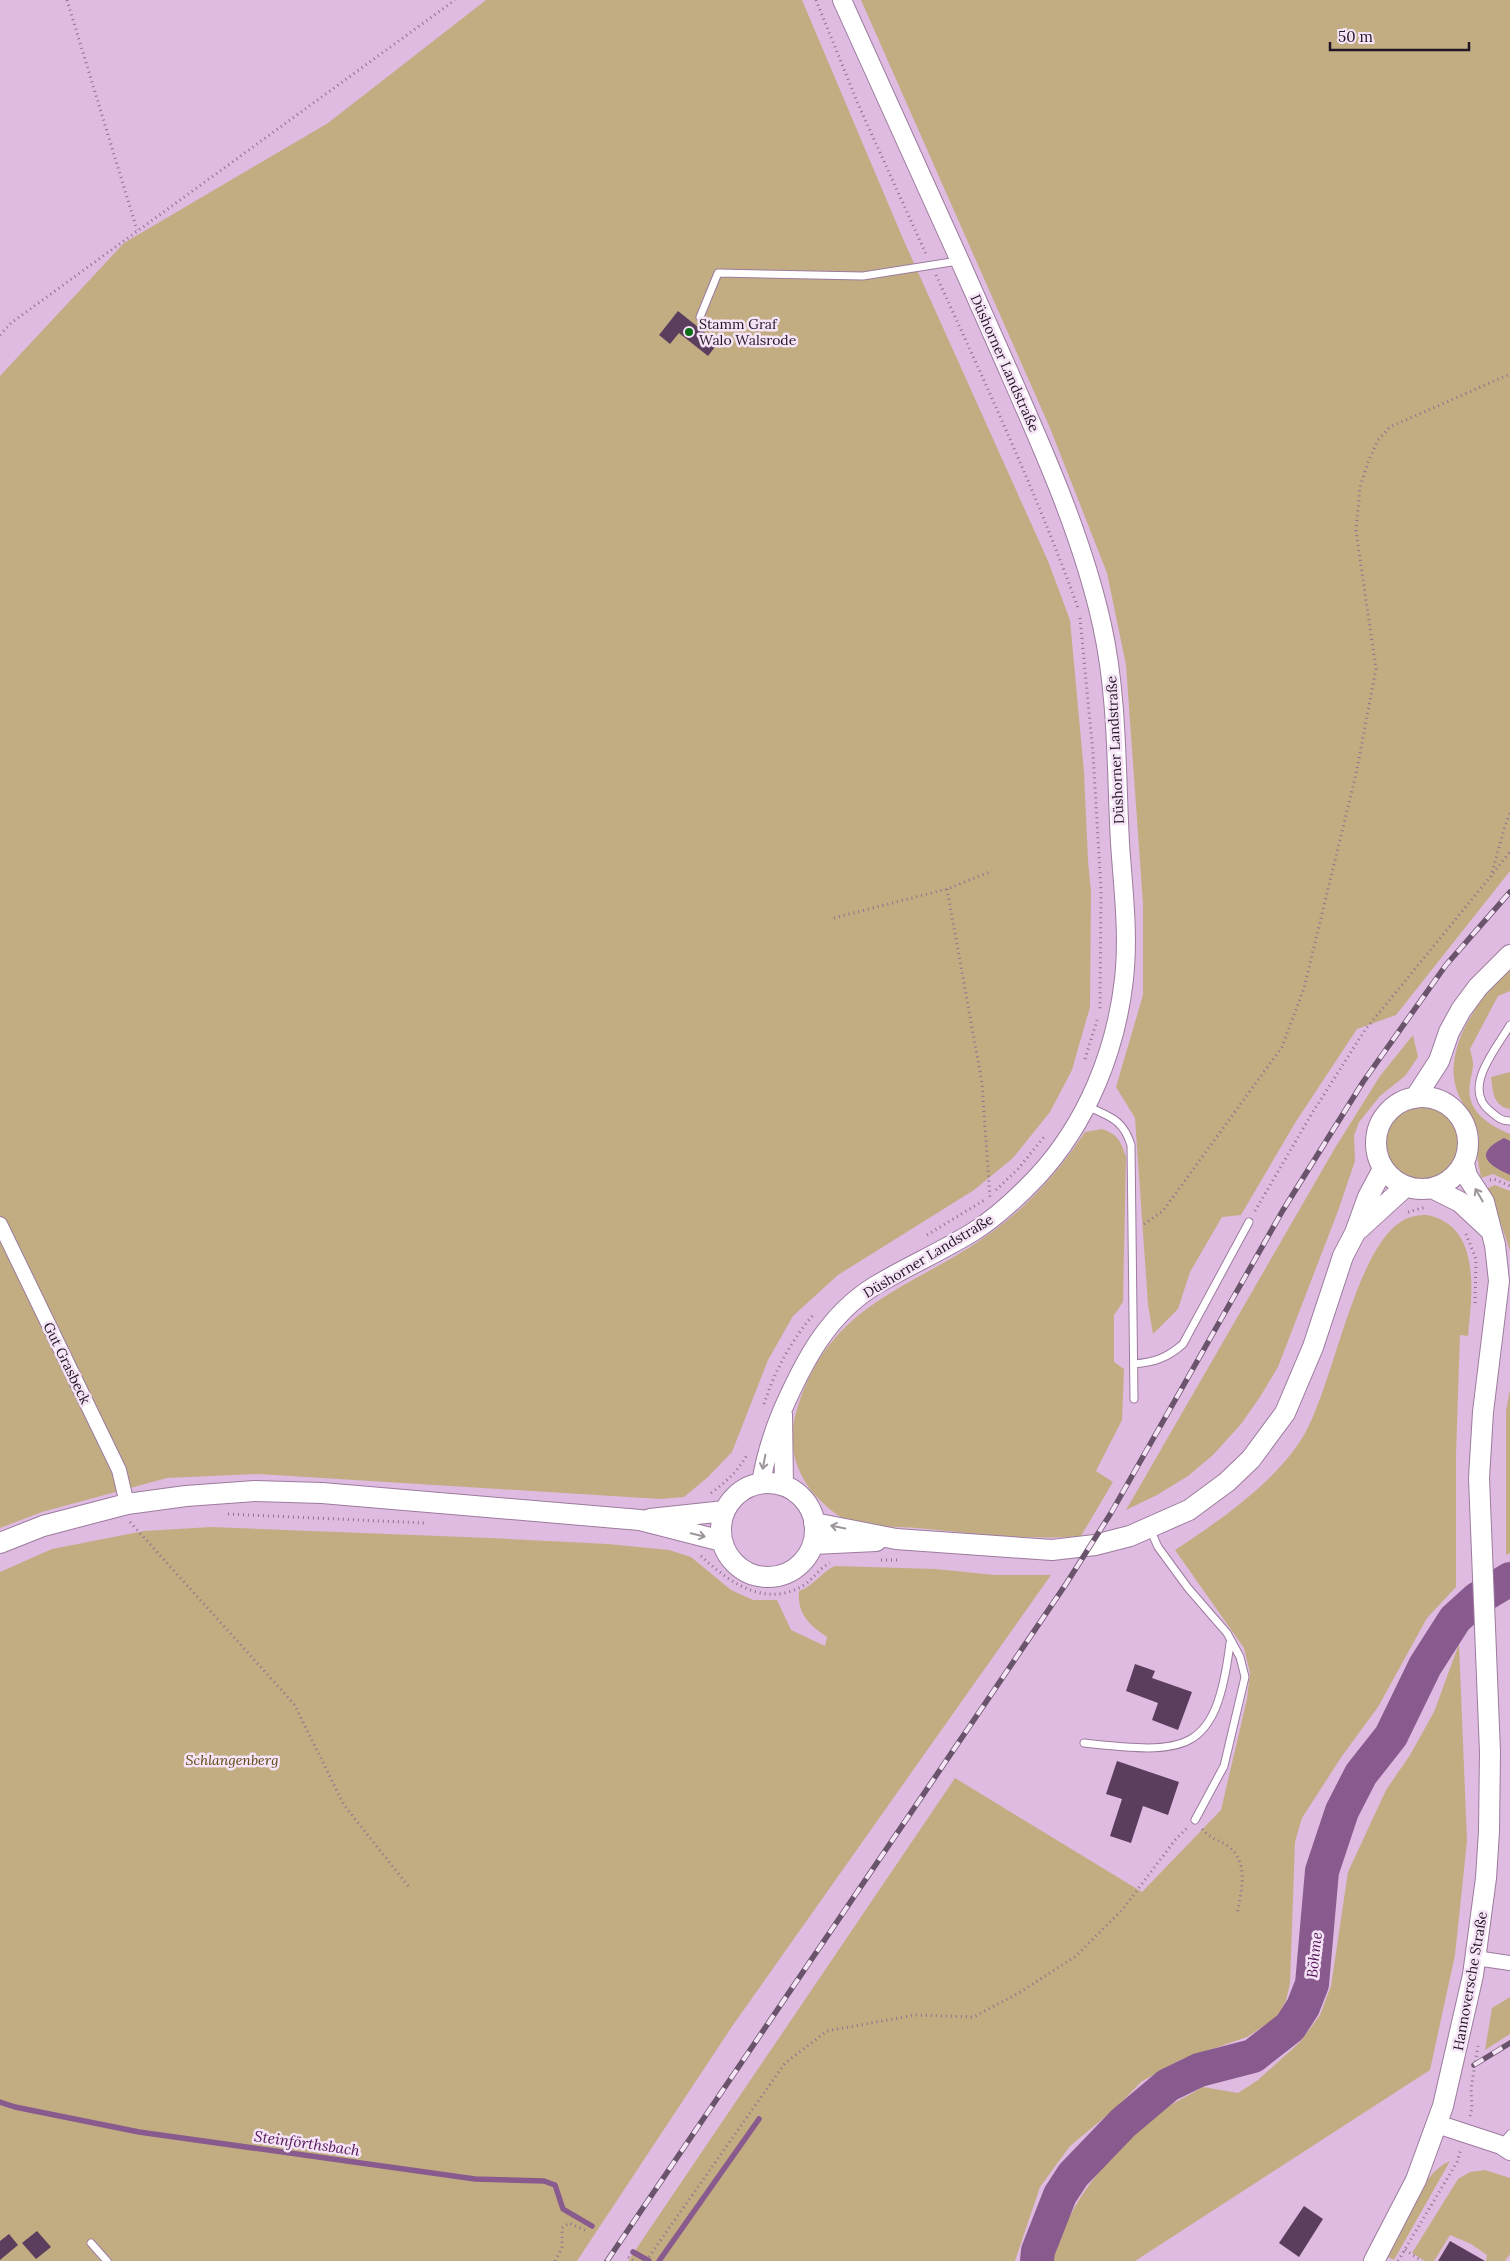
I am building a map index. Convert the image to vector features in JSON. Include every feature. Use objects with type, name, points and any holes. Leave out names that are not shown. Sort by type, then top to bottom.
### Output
[{"type":"main road","points":[[1415,1098],[1439,1061],[1449,1032],[1461,1010],[1478,987],[1510,955]]},
{"type":"main road","points":[[1439,1061],[1443,1092],[1448,1105],[1464,1125],[1467,1150],[1464,1163],[1450,1179],[1432,1188],[1419,1189],[1397,1182],[1383,1169],[1378,1157],[1377,1131],[1383,1119],[1391,1109],[1402,1102],[1415,1098],[1437,1100],[1448,1105]]},
{"type":"main road","points":[[1464,1163],[1468,1176],[1484,1202],[1489,1229]]},
{"type":"main road","points":[[814,1523],[896,1539],[1052,1550],[1104,1543],[1150,1529],[1189,1510],[1208,1498],[1251,1459],[1285,1413],[1297,1390],[1336,1274],[1355,1233],[1368,1197],[1383,1169]]},
{"type":"main road","points":[[1355,1233],[1406,1186]]},
{"type":"main road","points":[[1432,1188],[1460,1202],[1489,1229]]},
{"type":"main road","name":"Hannoversche Straße","points":[[1374,2261],[1416,2180],[1437,2124],[1451,2079],[1476,1958],[1484,1900],[1489,1831],[1490,1752],[1479,1504],[1482,1419],[1499,1281],[1495,1245],[1489,1229]]},
{"type":"main road","points":[[761,1484],[784,1486],[801,1497],[807,1504],[814,1523],[813,1544],[806,1558],[786,1574],[766,1577],[751,1574],[738,1566],[722,1541],[722,1521],[725,1511],[740,1493],[761,1484]]},
{"type":"main road","points":[[0,1543],[43,1526],[128,1513],[186,1496],[274,1491],[332,1493],[640,1520],[722,1541]]},
{"type":"main road","points":[[640,1520],[725,1511]]},
{"type":"main road","points":[[813,1544],[896,1539]]},
{"type":"street","name":"Düshorner Landstraße","points":[[761,1484],[768,1447],[796,1376],[814,1346],[846,1308],[875,1286],[974,1231],[996,1215],[1047,1166],[1087,1106],[1104,1066],[1117,1022],[1124,976],[1125,910],[1116,714],[1111,674],[1091,580],[1048,461],[842,0]]},
{"type":"street","name":"Gut Grasbeck","points":[[0,1224],[119,1470],[128,1513]]},
{"type":"street","name":"Düshorner Landstraße","points":[[783,1409],[784,1486]]},
{"type":"street","points":[[1476,1958],[1510,1963]]},
{"type":"street","points":[[1437,2124],[1507,2143]]},
{"type":"lane","points":[[700,317],[718,273],[863,276],[960,261]]},
{"type":"lane","points":[[1510,1025],[1478,1079],[1478,1094],[1486,1108],[1502,1121],[1510,1121]]},
{"type":"lane","points":[[1087,1106],[1116,1120],[1127,1133],[1131,1145],[1134,1399]]},
{"type":"lane","points":[[1134,1364],[1156,1362],[1171,1355],[1183,1344],[1249,1222]]},
{"type":"lane","points":[[1150,1529],[1158,1547],[1188,1588],[1220,1623],[1230,1643],[1240,1657],[1245,1677],[1224,1766],[1195,1820]]},
{"type":"lane","points":[[1084,1743],[1130,1748],[1162,1748],[1192,1741],[1210,1722],[1221,1692],[1230,1643]]},
{"type":"lane","points":[[91,2243],[107,2261]]},
{"type":"path","points":[[67,0],[137,230]]},
{"type":"path","points":[[0,336],[11,324],[137,230],[455,0]]},
{"type":"path","points":[[816,0],[858,104],[998,413],[1056,548],[1080,615],[1093,753],[1101,890],[1100,1011],[1084,1062]]},
{"type":"path","points":[[1133,1232],[1163,1211],[1282,1047],[1304,988],[1356,774],[1376,669],[1356,531],[1360,488],[1368,462],[1378,440],[1390,427],[1510,374]]},
{"type":"path","points":[[1492,876],[1504,826],[1510,813]]},
{"type":"path","points":[[1249,1222],[1311,1115],[1365,1030],[1510,852]]},
{"type":"path","points":[[834,918],[947,889],[992,871]]},
{"type":"path","points":[[947,889],[982,1083],[989,1196],[996,1215]]},
{"type":"path","points":[[920,1239],[963,1215],[989,1196],[1018,1169],[1048,1131]]},
{"type":"path","points":[[1464,1230],[1476,1258],[1477,1286],[1474,1311]]},
{"type":"path","points":[[761,1413],[769,1387],[804,1325],[816,1312]]},
{"type":"path","points":[[700,1514],[702,1501],[727,1482],[742,1466],[748,1453]]},
{"type":"path","points":[[128,1513],[140,1521]]},
{"type":"path","points":[[121,1525],[128,1513]]},
{"type":"path","points":[[128,1513],[294,1704],[344,1805],[409,1887]]},
{"type":"path","points":[[226,1514],[432,1523]]},
{"type":"path","points":[[699,1536],[696,1551],[727,1579],[758,1593],[787,1592],[802,1586],[825,1565],[837,1561]]},
{"type":"path","points":[[880,1560],[899,1560]]},
{"type":"path","points":[[646,2261],[786,2063],[827,2031],[915,2016],[974,2018],[1022,1991],[1076,1956],[1123,1909],[1174,1840],[1195,1820],[1207,1835],[1226,1845],[1237,1854],[1242,1864],[1237,1915]]},
{"type":"path","points":[[1472,2109],[1471,2089],[1479,2041]]},
{"type":"path","points":[[1398,2261],[1457,2162]]},
{"type":"path","points":[[555,2261],[562,2248],[562,2228],[569,2223],[586,2230]]},
{"type":"path","points":[[1405,2250],[1422,2261]]},
{"type":"path","points":[[628,2257],[634,2261]]},
{"type":"green space","points":[[486,0],[802,0],[904,241],[1048,561],[1070,620],[1084,772],[1091,892],[1090,1007],[1072,1070],[1050,1112],[1013,1158],[974,1190],[838,1275],[793,1316],[768,1360],[732,1452],[708,1477],[684,1497],[660,1499],[258,1474],[167,1478],[42,1512],[0,1528],[0,376],[124,243],[328,123]]},
{"type":"green space","points":[[861,0],[1510,0],[1510,871],[1396,1015],[1357,1029],[1295,1123],[1241,1215],[1222,1217],[1190,1272],[1178,1309],[1153,1334],[1148,1305],[1135,1118],[1116,1087],[1143,995],[1143,904],[1126,665],[1107,573],[1050,428]]},
{"type":"green space","points":[[1510,970],[1510,991],[1498,996],[1470,1049],[1473,1066],[1469,1093],[1471,1102],[1480,1116],[1510,1134],[1510,1182],[1493,1174],[1481,1178],[1477,1155],[1478,1132],[1474,1121],[1459,1096],[1454,1075],[1459,1041],[1466,1024],[1487,994]]},
{"type":"green space","points":[[1413,1035],[1418,1057],[1405,1076],[1380,1096],[1359,1122],[1354,1136],[1355,1161],[1338,1211],[1278,1367],[1260,1397],[1241,1424],[1213,1455],[1188,1476],[1157,1495],[1126,1510],[1335,1148],[1380,1076]]},
{"type":"green space","points":[[1510,1072],[1510,1109],[1497,1102],[1493,1093],[1491,1077]]},
{"type":"green space","points":[[1422,1107],[1436,1110],[1448,1118],[1456,1130],[1459,1144],[1456,1158],[1448,1170],[1436,1178],[1422,1181],[1408,1178],[1396,1170],[1388,1158],[1385,1144],[1388,1130],[1396,1118],[1408,1110]]},
{"type":"green space","points":[[1102,1129],[1112,1133],[1118,1139],[1126,1157],[1123,1302],[1114,1315],[1114,1362],[1124,1369],[1122,1420],[1096,1471],[1113,1482],[1081,1536],[1019,1537],[875,1526],[851,1522],[834,1513],[809,1488],[798,1467],[793,1447],[792,1436],[795,1415],[814,1368],[834,1340],[856,1317],[881,1299],[967,1249],[996,1229],[1022,1208],[1045,1184],[1085,1132]]},
{"type":"green space","points":[[1495,1185],[1510,1191],[1510,1251],[1497,1212],[1485,1189]]},
{"type":"green space","points":[[1427,1215],[1445,1222],[1457,1233],[1465,1247],[1470,1264],[1471,1301],[1468,1336],[1460,1335],[1456,1455],[1456,1587],[1427,1618],[1378,1707],[1342,1756],[1302,1818],[1295,1842],[1290,1983],[1286,2001],[1276,2018],[1247,2037],[1180,2060],[1141,2082],[1116,2108],[1070,2146],[1040,2187],[1015,2261],[628,2261],[955,1778],[1142,1892],[1221,1810],[1247,1699],[1250,1673],[1244,1648],[1175,1550],[1246,1499],[1278,1469],[1292,1452],[1304,1435],[1315,1412],[1358,1287],[1371,1259],[1386,1236],[1402,1221],[1414,1216]]},
{"type":"green space","points":[[1510,1389],[1510,1553],[1506,1555],[1506,1411]]},
{"type":"green space","name":"Schlangenberg","points":[[211,1527],[490,1538],[608,1544],[669,1550],[691,1557],[731,1590],[753,1600],[777,1600],[791,1630],[825,1646],[827,1637],[810,1623],[802,1612],[799,1591],[809,1586],[835,1566],[936,1569],[995,1575],[1051,1575],[733,2025],[577,2261],[0,2261],[0,1572],[52,1549],[144,1531]]},
{"type":"green space","points":[[1459,1644],[1467,1841],[1455,1955],[1430,2070],[1135,2261],[1053,2261],[1069,2218],[1080,2198],[1108,2161],[1125,2143],[1164,2109],[1203,2087],[1238,2093],[1258,2080],[1300,2042],[1320,2015],[1331,1986],[1348,1872],[1386,1790],[1410,1755],[1434,1712]]},
{"type":"green space","points":[[1510,1997],[1510,2034],[1485,2050],[1492,2008]]},
{"type":"green space","points":[[1450,2161],[1394,2260],[1388,2257],[1421,2189],[1439,2167]]},
{"type":"green space","points":[[1485,2170],[1510,2178],[1510,2254],[1505,2261],[1486,2261],[1487,2255],[1471,2244],[1450,2235],[1434,2261],[1425,2261],[1412,2253],[1458,2179],[1470,2172]]},
{"type":"shaded area","points":[[1504,1138],[1510,1141],[1510,1175],[1490,1163],[1486,1154],[1488,1149]]},
{"type":"building","points":[[678,311],[718,343],[708,356],[679,333],[670,344],[659,335]]},
{"type":"building","points":[[1135,1664],[1155,1671],[1152,1678],[1192,1692],[1178,1730],[1152,1720],[1158,1703],[1126,1691]]},
{"type":"building","points":[[1117,1761],[1179,1782],[1168,1815],[1143,1806],[1131,1843],[1110,1836],[1122,1799],[1106,1794]]},
{"type":"building","points":[[1304,2206],[1323,2219],[1299,2257],[1279,2243]]},
{"type":"building","points":[[37,2231],[51,2247],[36,2259],[22,2243]]},
{"type":"building","points":[[9,2234],[18,2245],[0,2260],[0,2241]]},
{"type":"building","points":[[1450,2241],[1485,2261],[1438,2261]]},
{"type":"waterway","name":"Böhme","points":[[1037,2261],[1038,2251],[1060,2195],[1073,2175],[1123,2123],[1168,2085],[1199,2070],[1253,2056],[1290,2027],[1303,2007],[1312,1984],[1322,1871],[1342,1811],[1361,1774],[1391,1736],[1425,1666],[1455,1619],[1477,1599],[1510,1579]]},
{"type":"waterway","name":"Steinförthsbach","points":[[0,2102],[15,2107],[139,2132],[475,2179],[544,2181],[555,2185],[563,2209],[592,2226]]},
{"type":"waterway","points":[[659,2261],[759,2119]]},
{"type":"waterway","name":"Steinförthsbach","points":[[633,2252],[649,2261]]},
{"type":"railway","points":[[607,2261],[1066,1584],[1111,1513],[1283,1210],[1363,1082],[1446,965],[1510,892]]},
{"type":"railway","points":[[1474,2065],[1510,2043]]},
{"type":"place","name":"Stamm Graf Walo Walsrode","points":[[689,332]]}]
